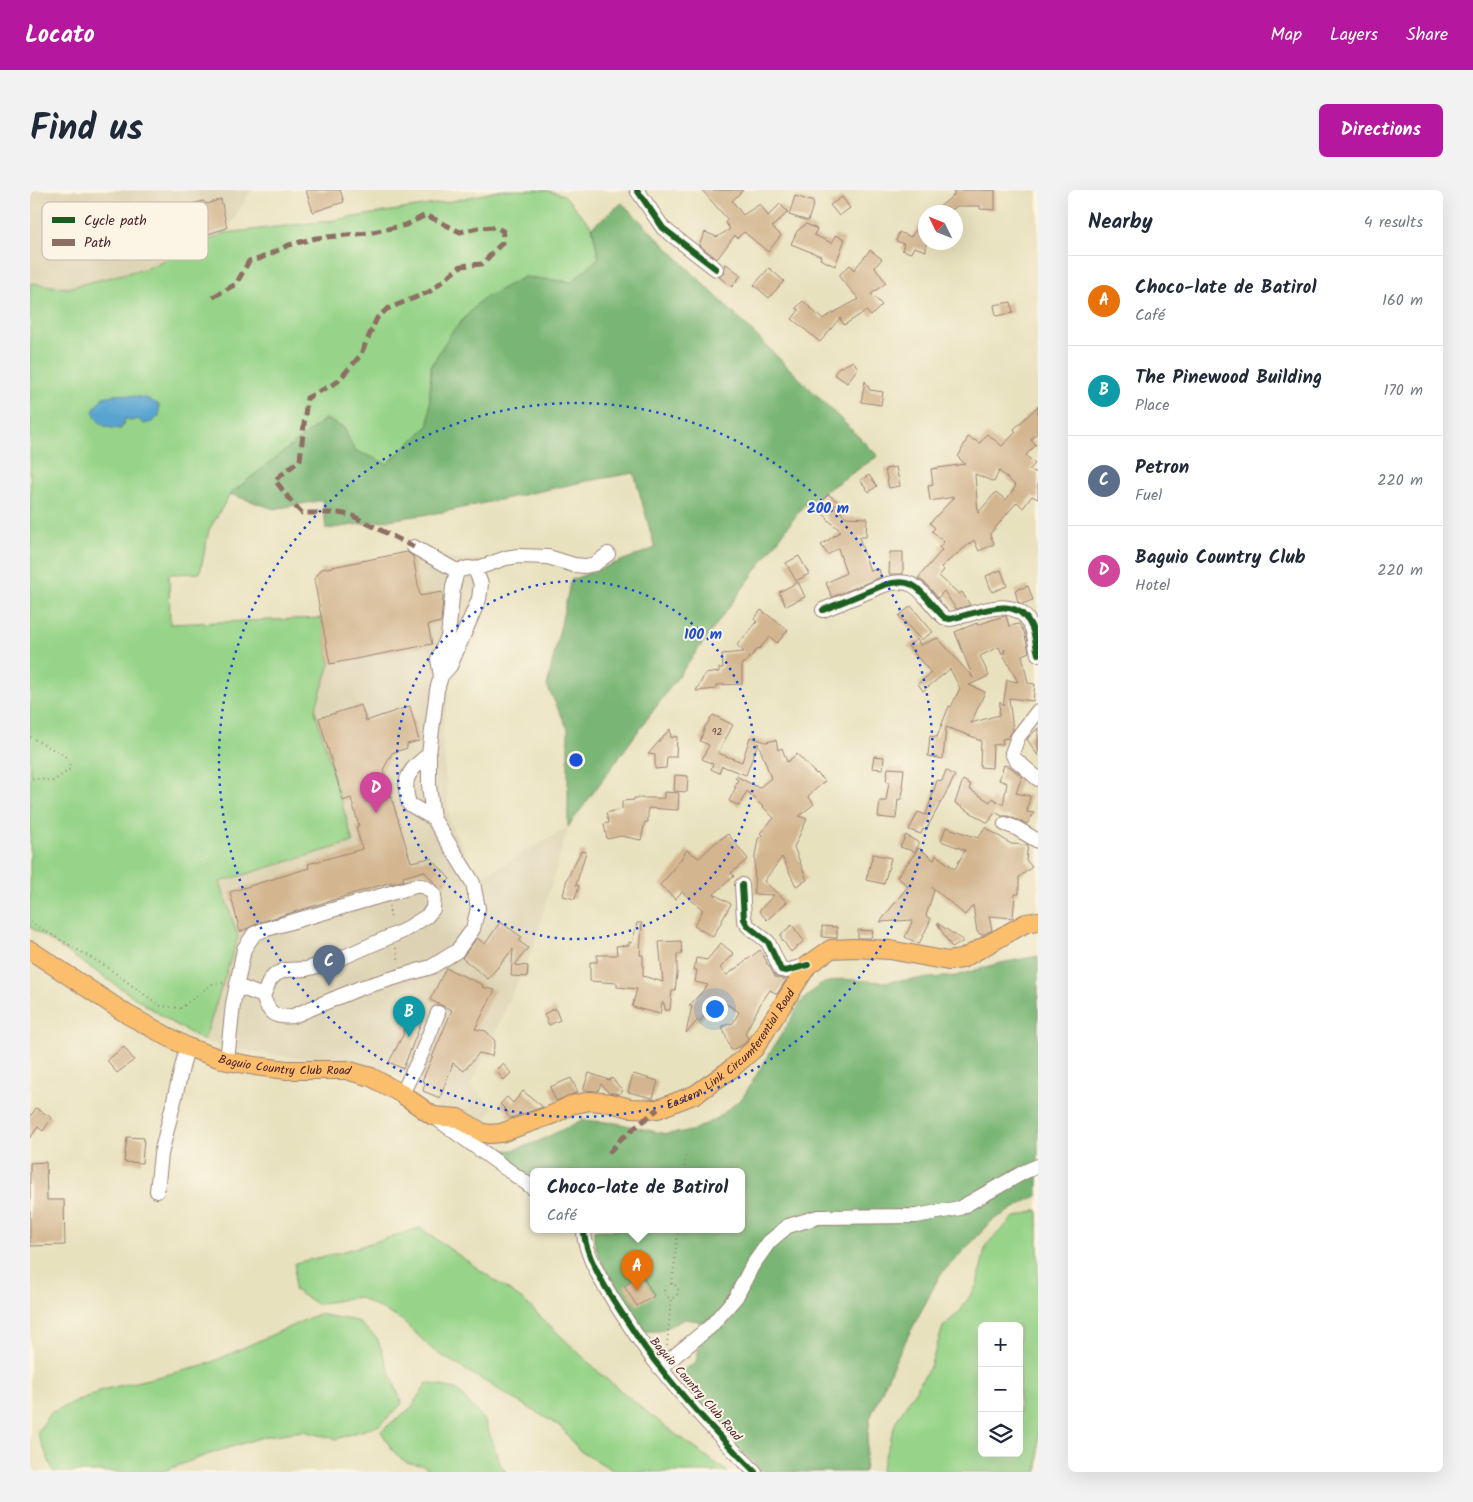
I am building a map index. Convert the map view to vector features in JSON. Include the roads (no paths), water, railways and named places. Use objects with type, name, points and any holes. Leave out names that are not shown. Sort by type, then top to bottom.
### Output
[{"type":"main road","name":"Eastern Link Circumferential Road","points":[[433,1116],[458,1118],[483,1133],[490,1134],[501,1133],[554,1114],[571,1104],[590,1101],[630,1108],[658,1109],[696,1094],[754,1049],[808,965],[830,949],[890,950],[948,961],[962,959],[1026,923],[1038,921]]},
{"type":"main road","name":"Baguio Country Club Road","points":[[33,954],[128,1015],[187,1047],[227,1061],[287,1070],[346,1070],[371,1077],[398,1091],[433,1116]]},
{"type":"street","points":[[637,190],[662,228],[716,269]]},
{"type":"street","points":[[414,547],[457,571],[468,568],[475,569],[506,558],[518,556],[548,557],[574,565],[585,566],[595,564],[608,554]]},
{"type":"street","points":[[441,676],[450,666],[479,600],[481,584],[475,569]]},
{"type":"street","points":[[237,986],[263,996],[270,1012],[277,1016],[293,1016],[360,988],[431,967],[457,951],[472,929],[478,908],[473,883],[433,818],[429,785],[429,754],[437,690],[441,676],[438,659],[448,637],[453,587],[457,571]]},
{"type":"street","points":[[823,610],[884,585],[894,582],[905,582],[914,584],[945,618],[950,619],[986,610],[1013,607],[1021,612],[1032,628],[1038,654]]},
{"type":"street","points":[[1038,711],[1018,737],[1012,753],[1015,760],[1038,779]]},
{"type":"street","points":[[429,754],[415,766],[407,779],[405,789],[409,804],[433,818]]},
{"type":"street","points":[[1005,824],[1038,841]]},
{"type":"street","points":[[227,1061],[229,1030],[244,949],[254,934],[415,886],[421,885],[428,888],[434,895],[434,909],[427,916],[403,931],[332,962],[306,969],[285,970],[276,974],[270,980],[263,996]]},
{"type":"street","points":[[742,885],[744,920],[748,926],[768,942],[781,970],[786,972],[808,965]]},
{"type":"street","points":[[398,1091],[414,1067],[438,1013]]},
{"type":"street","points":[[157,1191],[161,1154],[187,1047]]},
{"type":"street","name":"Baguio Country Club Road","points":[[433,1116],[530,1186]]},
{"type":"street","points":[[662,1365],[711,1326],[736,1297],[752,1266],[769,1242],[788,1226],[818,1217],[916,1216],[960,1208],[1038,1166]]},
{"type":"street","name":"Baguio Country Club Road","points":[[579,1233],[610,1296],[716,1432],[755,1472]]},
{"type":"water","points":[[119,394],[146,398],[159,405],[159,416],[152,422],[144,424],[138,419],[130,421],[126,418],[121,429],[104,425],[98,420],[93,411],[103,397]]},
{"type":"place","name":"Baguio Country Club","points":[[376,813]]},
{"type":"place","name":"Petron","points":[[329,986]]},
{"type":"place","name":"The Pinewood Building","points":[[409,1037]]},
{"type":"place","name":"Choco-late de Batirol","points":[[637,1291]]}]
